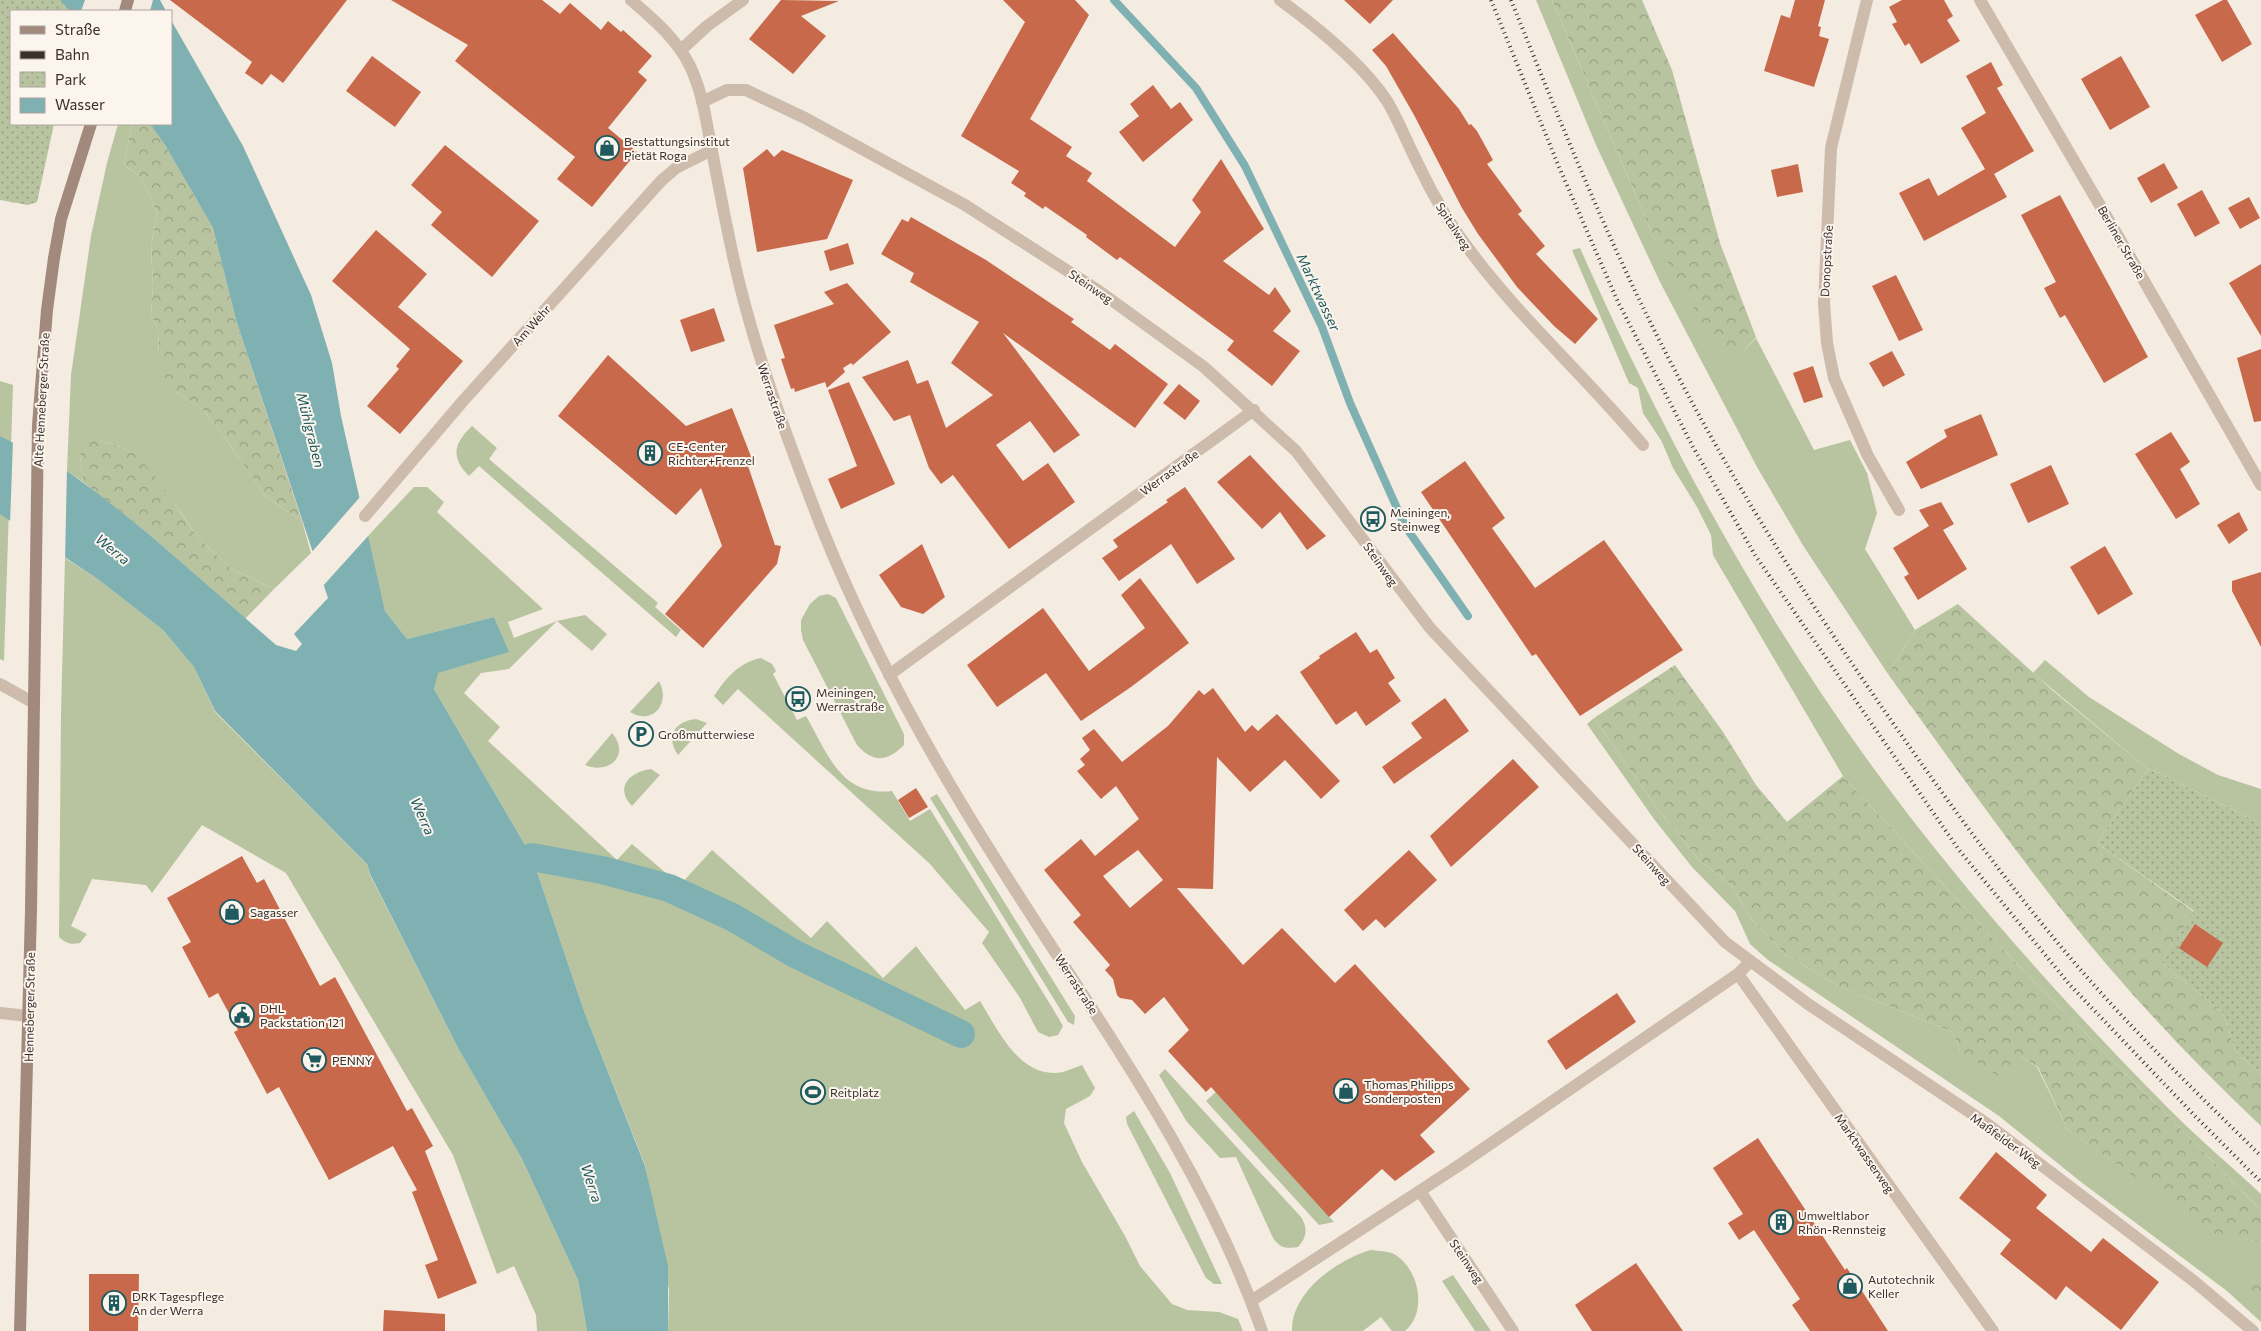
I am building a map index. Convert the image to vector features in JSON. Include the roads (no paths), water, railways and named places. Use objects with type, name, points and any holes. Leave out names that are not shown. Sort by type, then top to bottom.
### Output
[{"type":"main road","name":"Alte Henneberger Straße","points":[[34,682],[38,425],[44,345],[54,258],[61,219],[91,125]]},
{"type":"main road","name":"Henneberger Straße","points":[[20,1331],[29,1016],[34,682]]},
{"type":"street","points":[[631,0],[654,20],[681,50],[692,71],[702,102]]},
{"type":"street","points":[[681,50],[707,26],[743,0]]},
{"type":"street","name":"Spitalweg","points":[[1280,0],[1319,32],[1366,75],[1387,102],[1446,216],[1474,256],[1504,294],[1618,415],[1643,445]]},
{"type":"street","name":"Donopstraße","points":[[1867,0],[1831,148],[1824,303],[1826,343],[1834,378],[1868,456],[1899,510]]},
{"type":"street","name":"Berliner Straße","points":[[1980,0],[2134,262],[2261,485]]},
{"type":"street","name":"Steinweg","points":[[702,102],[727,90],[746,90],[805,118],[965,205],[1099,291],[1204,367],[1254,410],[1296,451],[1325,486],[1396,585],[1430,628],[1696,914],[1725,942],[1750,962]]},
{"type":"street","name":"Werrastraße","points":[[702,102],[734,259],[760,356],[784,428],[837,565],[890,675],[933,754],[997,862],[1109,1033],[1178,1147],[1218,1228],[1251,1301],[1262,1331]]},
{"type":"street","name":"Am Wehr","points":[[364,516],[463,401],[661,181],[676,168],[712,150]]},
{"type":"street","name":"Werrastraße","points":[[890,675],[1254,410]]},
{"type":"street","points":[[0,684],[34,703]]},
{"type":"street","points":[[1251,1301],[1420,1191],[1738,974],[1750,962]]},
{"type":"street","name":"Maßfelder Weg","points":[[1750,962],[1816,1010],[1986,1123],[2195,1282],[2253,1331]]},
{"type":"street","name":"Marktwasserweg","points":[[1738,974],[1993,1331]]},
{"type":"street","points":[[0,1013],[29,1016]]},
{"type":"street","name":"Steinweg","points":[[1420,1191],[1513,1331]]},
{"type":"water","points":[[60,0],[160,0],[165,10],[68,10]]},
{"type":"water","points":[[172,22],[243,146],[311,295],[332,363],[341,416],[385,611],[407,639],[494,617],[509,652],[438,673],[434,689],[532,857],[584,1011],[645,1166],[668,1266],[668,1331],[587,1331],[578,1280],[522,1159],[458,1048],[371,876],[367,864],[215,711],[194,667],[163,630],[99,580],[0,514],[0,436],[67,471],[100,495],[151,536],[276,645],[296,651],[302,644],[294,634],[328,598],[236,320],[213,228],[165,145],[151,125],[172,125]]},
{"type":"waterway","name":"Marktwasser","points":[[1114,0],[1196,88],[1245,166],[1322,327],[1350,403],[1405,526],[1468,616]]},
{"type":"waterway","points":[[532,857],[602,870],[669,888],[732,917],[795,954],[961,1034]]},
{"type":"railway","points":[[1491,0],[1559,167],[1618,302],[1693,447],[1755,555],[1959,850],[2070,985],[2261,1182]]},
{"type":"railway","points":[[1511,0],[1572,149],[1637,295],[1665,352],[1725,462],[1790,570],[1859,674],[1940,790],[2035,916],[2128,1023],[2261,1156]]},
{"type":"place","name":"Bestattungsinstitut Pietät Roga","points":[[607,148]]},
{"type":"place","name":"CE-Center Richter+Frenzel","points":[[650,453]]},
{"type":"place","name":"Meiningen, Steinweg","points":[[1373,519]]},
{"type":"place","name":"Meiningen, Werrastraße","points":[[798,699]]},
{"type":"place","name":"Großmutterwiese","points":[[641,734]]},
{"type":"place","name":"Sagasser","points":[[232,912]]},
{"type":"place","name":"DHL Packstation 121","points":[[242,1015]]},
{"type":"place","name":"PENNY","points":[[314,1060]]},
{"type":"place","name":"Thomas Philipps Sonderposten","points":[[1346,1091]]},
{"type":"place","name":"Reitplatz","points":[[813,1092]]},
{"type":"place","name":"Umweltlabor Rhön-Rennsteig","points":[[1781,1222]]},
{"type":"place","name":"Autotechnik Keller","points":[[1850,1286]]},
{"type":"place","name":"DRK Tagespflege An der Werra","points":[[114,1303]]},
{"type":"water label","name":"Mühlgraben","points":[[311,430]]},
{"type":"water label","name":"Werra","points":[[113,549]]},
{"type":"water label","name":"Werra","points":[[423,816]]},
{"type":"water label","name":"Werra","points":[[592,1183]]}]
